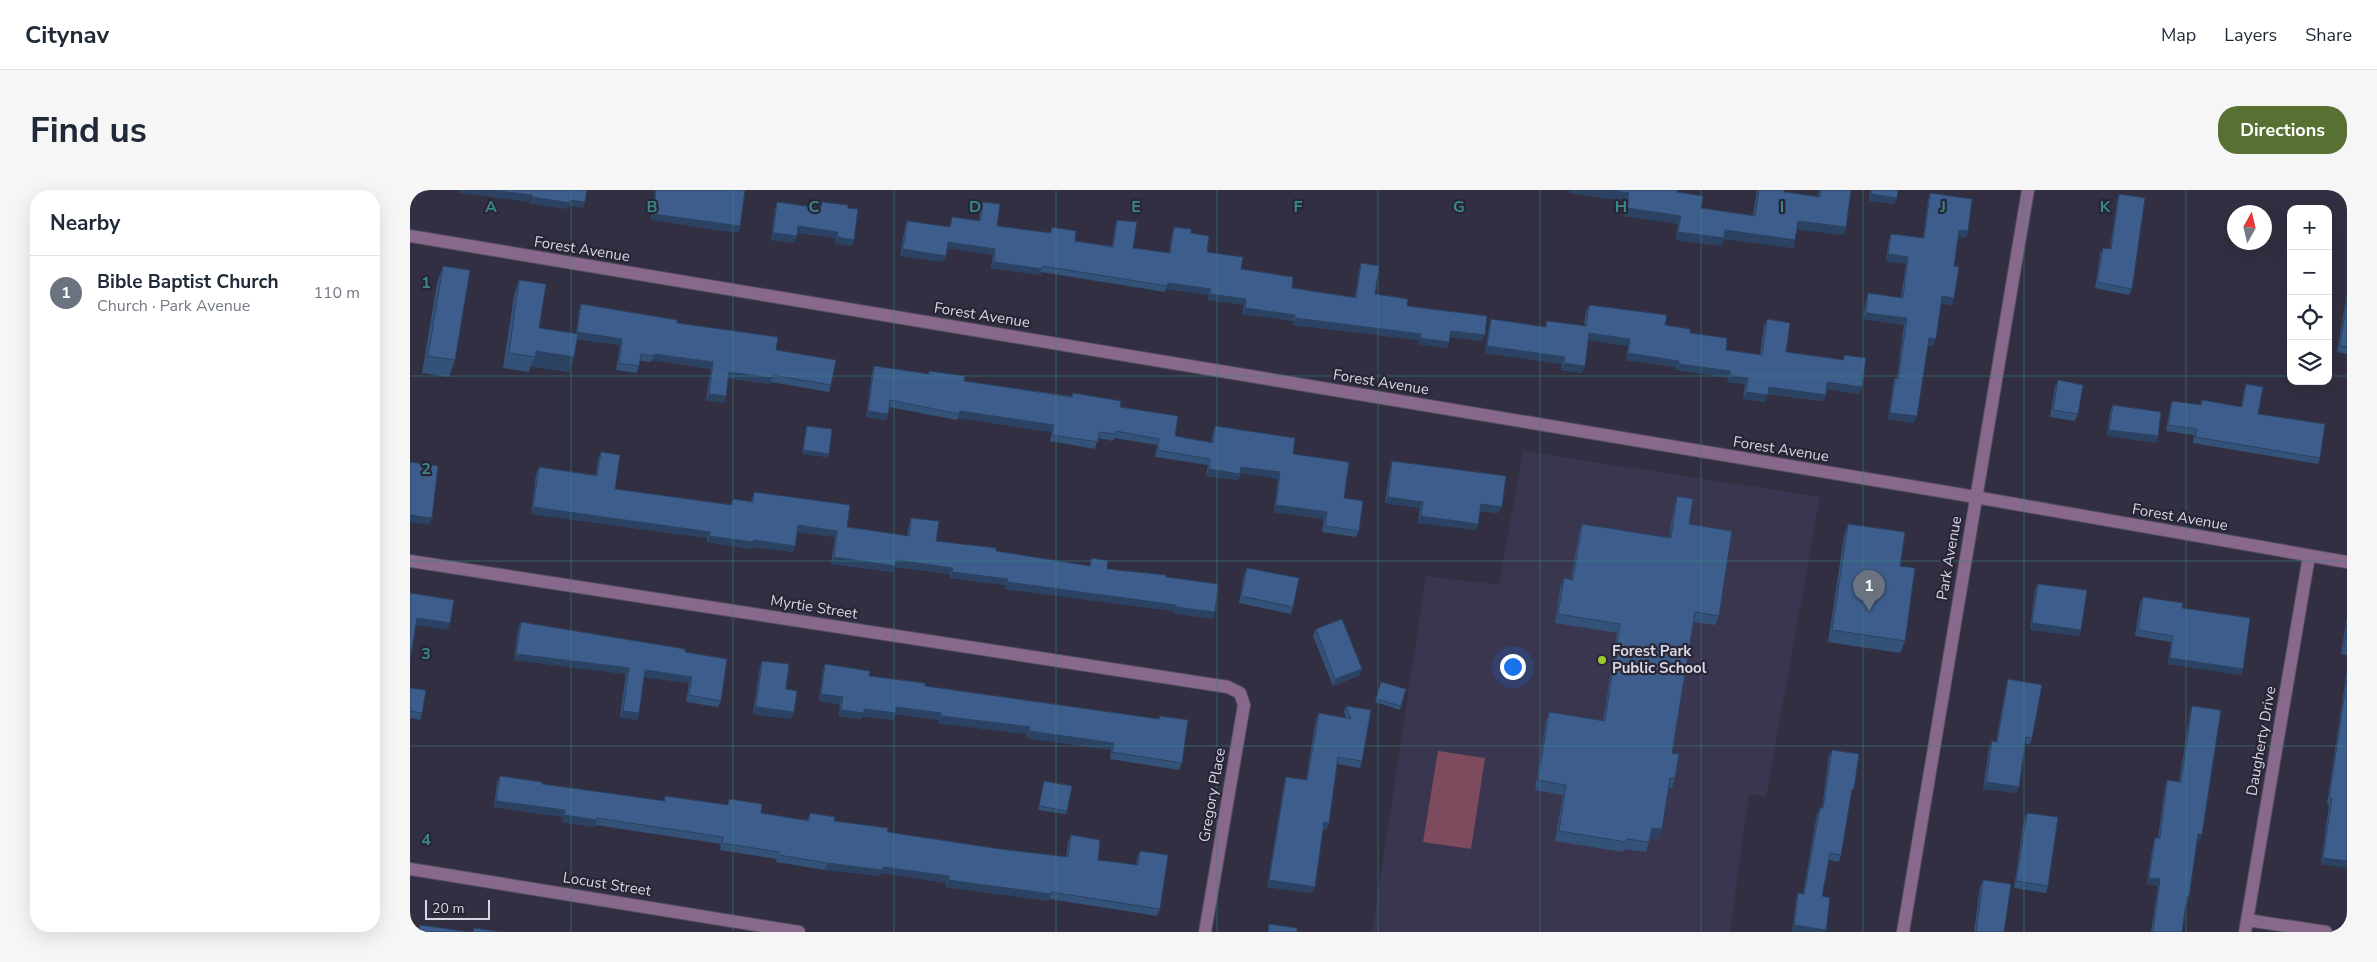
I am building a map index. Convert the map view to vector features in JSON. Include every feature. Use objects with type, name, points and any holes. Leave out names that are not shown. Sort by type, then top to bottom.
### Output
[{"type":"street","name":"Park Avenue","points":[[1904,932],[2028,190]]},
{"type":"street","name":"Forest Avenue","points":[[410,236],[1976,498],[2347,562]]},
{"type":"street","name":"Daugherty Drive","points":[[2246,926],[2309,556]]},
{"type":"street","name":"Myrtie Street","points":[[410,561],[1213,686]]},
{"type":"street","name":"Gregory Place","points":[[1205,932],[1244,705],[1240,693],[1228,686],[1213,686]]},
{"type":"street","name":"Locust Street","points":[[410,869],[800,932]]},
{"type":"street","points":[[2246,926],[2326,932]]},
{"type":"shaded area","name":"Forest Park Public School","points":[[1523,451],[1820,497],[1766,797],[1749,794],[1730,932],[1372,932],[1426,576],[1499,585]]},
{"type":"shaded area","points":[[1438,751],[1485,758],[1471,849],[1423,842]]},
{"type":"building","points":[[490,190],[587,190],[585,202],[570,200],[570,203],[532,197],[532,195]]},
{"type":"building","points":[[656,190],[745,190],[740,226],[653,214]]},
{"type":"building","points":[[1609,190],[1677,190],[1677,192],[1703,196],[1701,208],[1755,216],[1759,190],[1784,190],[1784,192],[1820,197],[1821,190],[1851,190],[1846,227],[1798,221],[1795,240],[1725,230],[1724,238],[1678,232],[1681,216],[1627,208],[1629,193]]},
{"type":"building","points":[[1872,190],[1898,190],[1897,198],[1871,194]]},
{"type":"building","points":[[1930,193],[1972,199],[1968,231],[1959,230],[1954,266],[1959,267],[1954,298],[1942,296],[1936,339],[1929,338],[1917,416],[1890,413],[1895,378],[1898,379],[1907,318],[1866,313],[1868,293],[1903,298],[1908,257],[1888,254],[1891,234],[1924,238]]},
{"type":"building","points":[[2119,194],[2145,198],[2132,289],[2097,282],[2103,248],[2111,249]]},
{"type":"building","points":[[777,202],[821,208],[822,202],[848,205],[848,208],[858,209],[854,240],[837,237],[838,232],[798,226],[797,236],[773,233]]},
{"type":"building","points":[[983,202],[1000,204],[997,226],[1051,233],[1052,227],[1076,231],[1075,241],[1113,247],[1117,220],[1137,222],[1133,248],[1170,253],[1174,227],[1191,229],[1191,233],[1209,236],[1207,252],[1243,257],[1241,269],[1293,277],[1292,288],[1356,298],[1361,263],[1379,266],[1375,294],[1408,299],[1407,306],[1487,316],[1485,335],[1451,331],[1449,342],[1420,338],[1421,334],[1295,318],[1295,315],[1245,308],[1246,299],[1210,294],[1211,289],[1168,283],[1167,286],[1043,266],[1042,269],[994,262],[995,249],[948,242],[946,256],[903,249],[907,221],[950,227],[952,217],[980,221]]},
{"type":"building","points":[[443,266],[470,270],[455,360],[428,356]]},
{"type":"building","points":[[519,280],[546,284],[539,328],[578,334],[574,357],[536,351],[535,357],[509,353]]},
{"type":"building","points":[[2347,301],[2347,347],[2340,346]]},
{"type":"building","points":[[581,304],[677,320],[677,323],[778,337],[776,350],[836,360],[831,385],[773,375],[772,378],[729,372],[726,396],[709,394],[713,362],[641,354],[639,366],[619,363],[622,339],[577,332]]},
{"type":"building","points":[[1589,305],[1667,315],[1665,325],[1690,329],[1690,333],[1727,338],[1726,350],[1762,355],[1767,319],[1790,323],[1786,352],[1844,360],[1844,355],[1866,358],[1862,387],[1827,382],[1826,395],[1769,387],[1768,395],[1746,392],[1748,378],[1730,375],[1730,371],[1678,364],[1679,361],[1628,353],[1630,339],[1589,333],[1585,366],[1564,363],[1565,357],[1487,346],[1491,319],[1546,327],[1547,321],[1586,326]]},
{"type":"building","points":[[874,366],[929,374],[929,371],[965,376],[964,381],[1072,397],[1073,393],[1121,401],[1120,407],[1178,416],[1175,436],[1213,443],[1215,426],[1295,438],[1293,454],[1349,462],[1344,498],[1363,501],[1359,531],[1325,526],[1327,512],[1276,505],[1280,472],[1241,467],[1240,474],[1209,469],[1210,459],[1157,450],[1159,439],[1116,431],[1116,434],[1099,432],[1098,442],[1052,435],[1054,425],[960,411],[959,414],[890,400],[888,414],[868,411]]},
{"type":"building","points":[[2058,380],[2083,385],[2078,414],[2053,410]]},
{"type":"building","points":[[2246,384],[2263,387],[2258,414],[2325,424],[2320,458],[2195,437],[2197,429],[2168,425],[2172,401],[2201,405],[2202,400],[2242,407]]},
{"type":"building","points":[[2113,405],[2161,412],[2158,436],[2109,430]]},
{"type":"building","points":[[807,426],[832,429],[829,454],[803,450]]},
{"type":"building","points":[[601,452],[620,455],[615,489],[732,505],[733,499],[753,502],[754,492],[850,505],[847,527],[909,536],[911,518],[939,521],[936,541],[996,548],[996,551],[1090,566],[1092,558],[1108,561],[1107,569],[1166,575],[1166,577],[1218,584],[1215,612],[1007,582],[1008,579],[952,572],[953,568],[896,560],[895,566],[834,557],[837,531],[798,525],[795,546],[709,536],[710,532],[533,507],[539,467],[597,476]]},
{"type":"building","points":[[1392,461],[1506,476],[1502,507],[1481,504],[1478,524],[1421,516],[1423,502],[1388,497]]},
{"type":"building","points":[[410,462],[438,466],[432,518],[410,515]]},
{"type":"building","points":[[1677,496],[1693,499],[1689,524],[1732,531],[1719,616],[1695,612],[1672,753],[1679,754],[1675,778],[1670,778],[1662,829],[1652,828],[1649,842],[1627,839],[1626,842],[1559,831],[1566,785],[1538,780],[1549,712],[1605,721],[1620,624],[1558,614],[1564,578],[1573,580],[1582,524],[1671,538]]},
{"type":"building","points":[[1848,524],[1905,532],[1900,566],[1915,568],[1905,641],[1832,630]]},
{"type":"building","points":[[1247,568],[1299,578],[1293,607],[1241,596]]},
{"type":"building","points":[[2038,584],[2087,590],[2081,630],[2032,623]]},
{"type":"building","points":[[410,593],[454,600],[450,623],[417,618],[410,660]]},
{"type":"building","points":[[2143,597],[2183,603],[2182,608],[2250,618],[2243,669],[2170,658],[2173,636],[2138,630]]},
{"type":"building","points":[[1342,619],[1362,669],[1335,679],[1316,629]]},
{"type":"building","points":[[521,622],[685,649],[685,652],[727,659],[721,701],[689,695],[692,677],[645,670],[639,713],[623,711],[629,668],[516,654]]},
{"type":"building","points":[[2347,624],[2347,648],[2344,647]]},
{"type":"building","points":[[762,661],[789,664],[786,689],[797,691],[794,712],[756,707]]},
{"type":"building","points":[[825,664],[870,671],[869,676],[925,683],[925,686],[1159,719],[1160,716],[1188,720],[1182,763],[1112,752],[1114,743],[1029,731],[1030,727],[941,716],[941,713],[896,707],[896,713],[864,709],[864,713],[841,710],[843,697],[821,694]]},
{"type":"building","points":[[2008,679],[2042,685],[2032,738],[2026,737],[2019,787],[1986,782],[1992,741],[1997,742]]},
{"type":"building","points":[[2347,679],[2347,861],[2323,858],[2332,798],[2329,798]]},
{"type":"building","points":[[1381,682],[1406,689],[1401,706],[1376,699]]},
{"type":"building","points":[[410,688],[426,690],[422,713],[410,711]]},
{"type":"building","points":[[1346,706],[1371,710],[1362,761],[1338,757],[1329,823],[1324,822],[1315,887],[1269,880],[1286,777],[1307,780],[1319,713],[1351,719]]},
{"type":"building","points":[[2192,706],[2221,710],[2202,834],[2198,834],[2182,932],[2153,932],[2160,879],[2149,878],[2155,838],[2160,838],[2167,780],[2181,782]]},
{"type":"building","points":[[1832,750],[1859,754],[1841,855],[1830,853],[1822,896],[1830,898],[1826,930],[1794,925],[1798,893],[1804,894],[1820,808],[1823,808]]},
{"type":"building","points":[[500,776],[542,782],[542,784],[665,801],[665,796],[728,805],[729,799],[762,804],[761,813],[809,821],[810,813],[835,817],[834,821],[888,828],[887,832],[1068,857],[1071,835],[1100,840],[1098,860],[1138,865],[1140,851],[1168,855],[1160,909],[1051,892],[1051,894],[948,880],[949,876],[883,867],[882,870],[827,863],[779,855],[779,852],[722,843],[723,837],[597,818],[597,820],[564,815],[565,810],[496,801]]},
{"type":"building","points":[[1044,781],[1072,786],[1067,811],[1039,806]]},
{"type":"building","points":[[2027,813],[2058,817],[2048,886],[2016,881]]},
{"type":"building","points":[[1983,880],[2011,884],[2004,932],[1976,932]]},
{"type":"building","points":[[1269,924],[1297,928],[1297,932],[1268,932]]},
{"type":"building","points":[[420,925],[470,932],[419,932]]},
{"type":"building","points":[[474,928],[502,932],[473,932]]},
{"type":"place","name":"Bible Baptist Church","points":[[1869,611]]},
{"type":"place","name":"Forest Park Public School","points":[[1602,660]]}]
